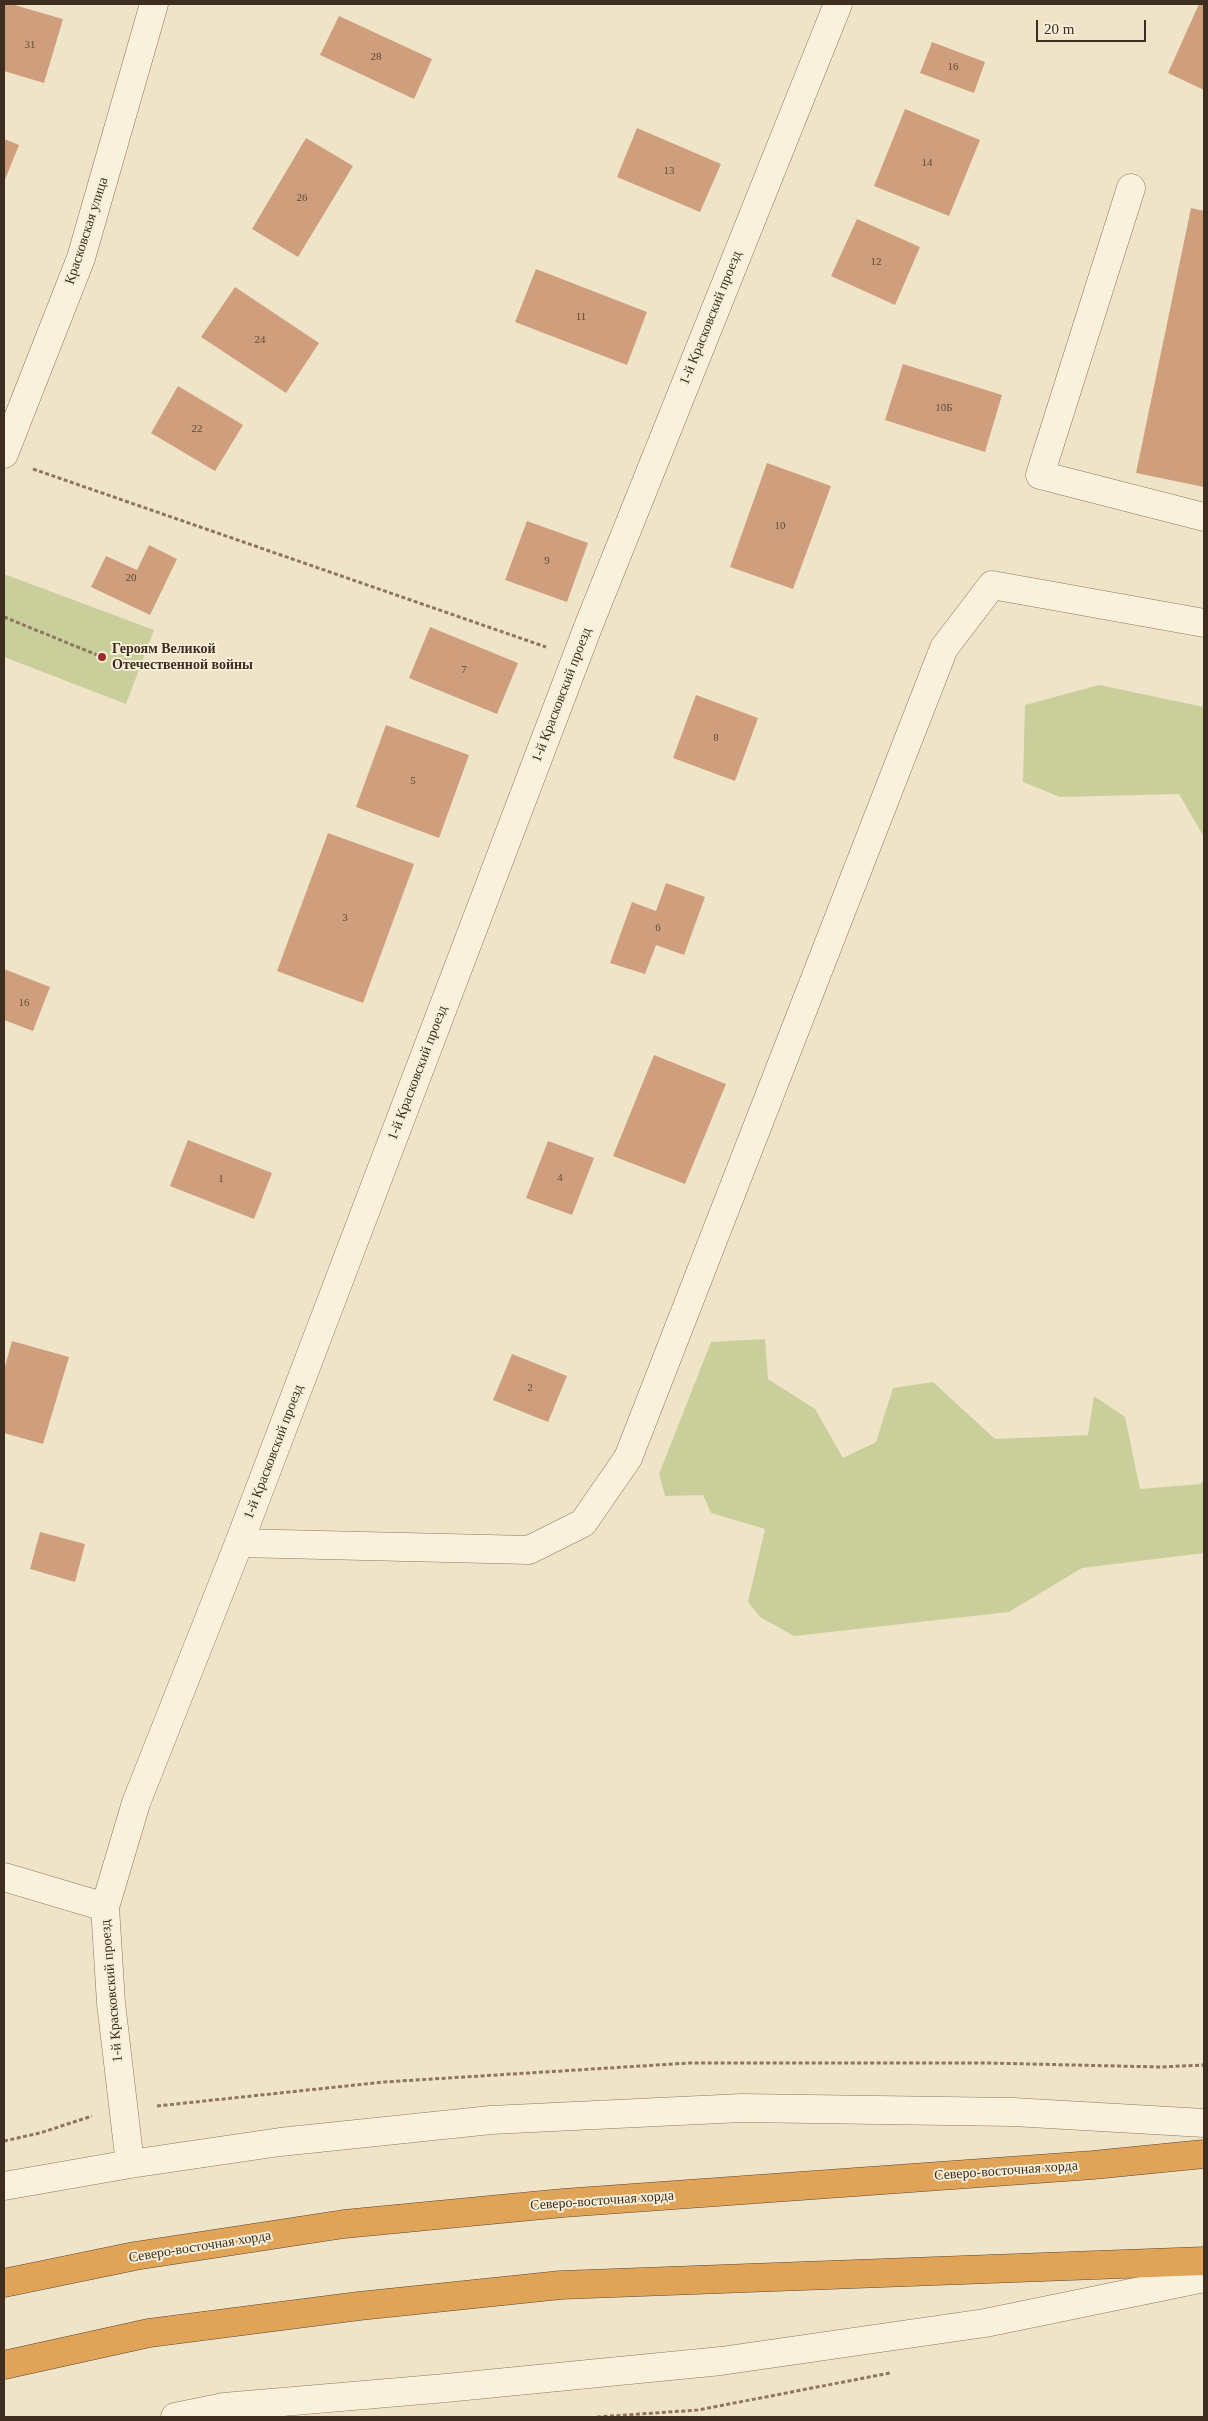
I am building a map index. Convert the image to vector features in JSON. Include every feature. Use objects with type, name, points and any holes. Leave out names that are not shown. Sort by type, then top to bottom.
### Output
[{"type":"highway","name":"Северо-восточная хорда","points":[[4,2283],[135,2256],[344,2224],[564,2203],[1092,2165],[1204,2154]]},
{"type":"highway","points":[[4,2365],[149,2333],[358,2306],[561,2284],[1204,2260]]},
{"type":"street","name":"Красковская улица","points":[[4,454],[81,258],[154,4]]},
{"type":"street","name":"1-й Красковский проезд","points":[[130,2164],[111,2003],[105,1907],[136,1803],[239,1543],[576,658],[838,4]]},
{"type":"street","points":[[1131,188],[1040,475],[1204,517]]},
{"type":"street","points":[[239,1543],[529,1550],[583,1523],[628,1458],[944,648],[992,585],[1204,623]]},
{"type":"street","points":[[4,1877],[105,1907]]},
{"type":"street","points":[[4,2186],[130,2164],[280,2142],[491,2120],[742,2108],[1013,2112],[1204,2124]]},
{"type":"street","points":[[175,2417],[224,2407],[446,2388],[721,2361],[986,2323],[1204,2278]]},
{"type":"path","points":[[32,468],[576,658]]},
{"type":"path","points":[[4,617],[102,657]]},
{"type":"path","points":[[153,2106],[384,2082],[689,2063],[988,2063],[1160,2067],[1204,2064]]},
{"type":"path","points":[[4,2141],[40,2133],[93,2116]]},
{"type":"green space","points":[[4,574],[154,630],[126,704],[4,657]]},
{"type":"green space","points":[[1099,685],[1204,707],[1204,837],[1179,794],[1060,797],[1023,782],[1025,705]]},
{"type":"green space","points":[[765,1339],[768,1379],[815,1409],[843,1458],[876,1442],[893,1388],[933,1382],[995,1439],[1088,1435],[1094,1396],[1125,1417],[1140,1489],[1201,1484],[1204,1478],[1204,1553],[1082,1568],[1009,1612],[794,1636],[760,1617],[748,1602],[765,1529],[711,1513],[703,1495],[665,1496],[659,1474],[711,1342]]},
{"type":"building","points":[[4,4],[11,4],[63,19],[44,83],[4,71]]},
{"type":"building","points":[[1199,4],[1204,4],[1204,90],[1168,73]]},
{"type":"building","points":[[339,16],[432,59],[414,99],[320,55]]},
{"type":"building","points":[[932,42],[985,62],[974,93],[920,73]]},
{"type":"building","points":[[905,109],[980,140],[949,216],[874,186]]},
{"type":"building","points":[[637,128],[721,164],[700,212],[617,177]]},
{"type":"building","points":[[306,138],[353,166],[298,257],[252,229]]},
{"type":"building","points":[[4,139],[19,145],[4,182]]},
{"type":"building","points":[[1191,208],[1204,211],[1204,487],[1136,473]]},
{"type":"building","points":[[857,219],[920,247],[895,305],[831,276]]},
{"type":"building","points":[[536,269],[647,312],[627,365],[515,322]]},
{"type":"building","points":[[235,287],[319,343],[286,393],[201,337]]},
{"type":"building","points":[[903,364],[1002,395],[985,452],[885,420]]},
{"type":"building","points":[[178,386],[243,425],[215,471],[151,433]]},
{"type":"building","points":[[767,463],[831,486],[793,589],[730,567]]},
{"type":"building","points":[[527,521],[588,543],[567,602],[505,580]]},
{"type":"building","points":[[149,545],[177,559],[150,615],[91,587],[106,556],[137,570]]},
{"type":"building","points":[[430,627],[518,663],[497,714],[409,678]]},
{"type":"building","points":[[696,695],[758,718],[735,781],[673,758]]},
{"type":"building","points":[[386,725],[469,755],[439,838],[356,807]]},
{"type":"building","points":[[328,833],[414,864],[363,1003],[277,971]]},
{"type":"building","points":[[666,883],[705,897],[684,955],[656,945],[645,974],[610,963],[632,902],[656,911]]},
{"type":"building","points":[[4,969],[50,987],[33,1031],[4,1020]]},
{"type":"building","points":[[654,1055],[726,1084],[685,1184],[613,1156]]},
{"type":"building","points":[[188,1140],[272,1173],[254,1219],[170,1186]]},
{"type":"building","points":[[548,1141],[594,1158],[572,1215],[526,1198]]},
{"type":"building","points":[[12,1341],[69,1357],[43,1444],[4,1433],[4,1370]]},
{"type":"building","points":[[512,1354],[567,1376],[548,1422],[493,1400]]},
{"type":"building","points":[[40,1532],[85,1544],[75,1582],[30,1569]]},
{"type":"place","name":"Героям Великой Отечественной войны","points":[[102,657]]}]
